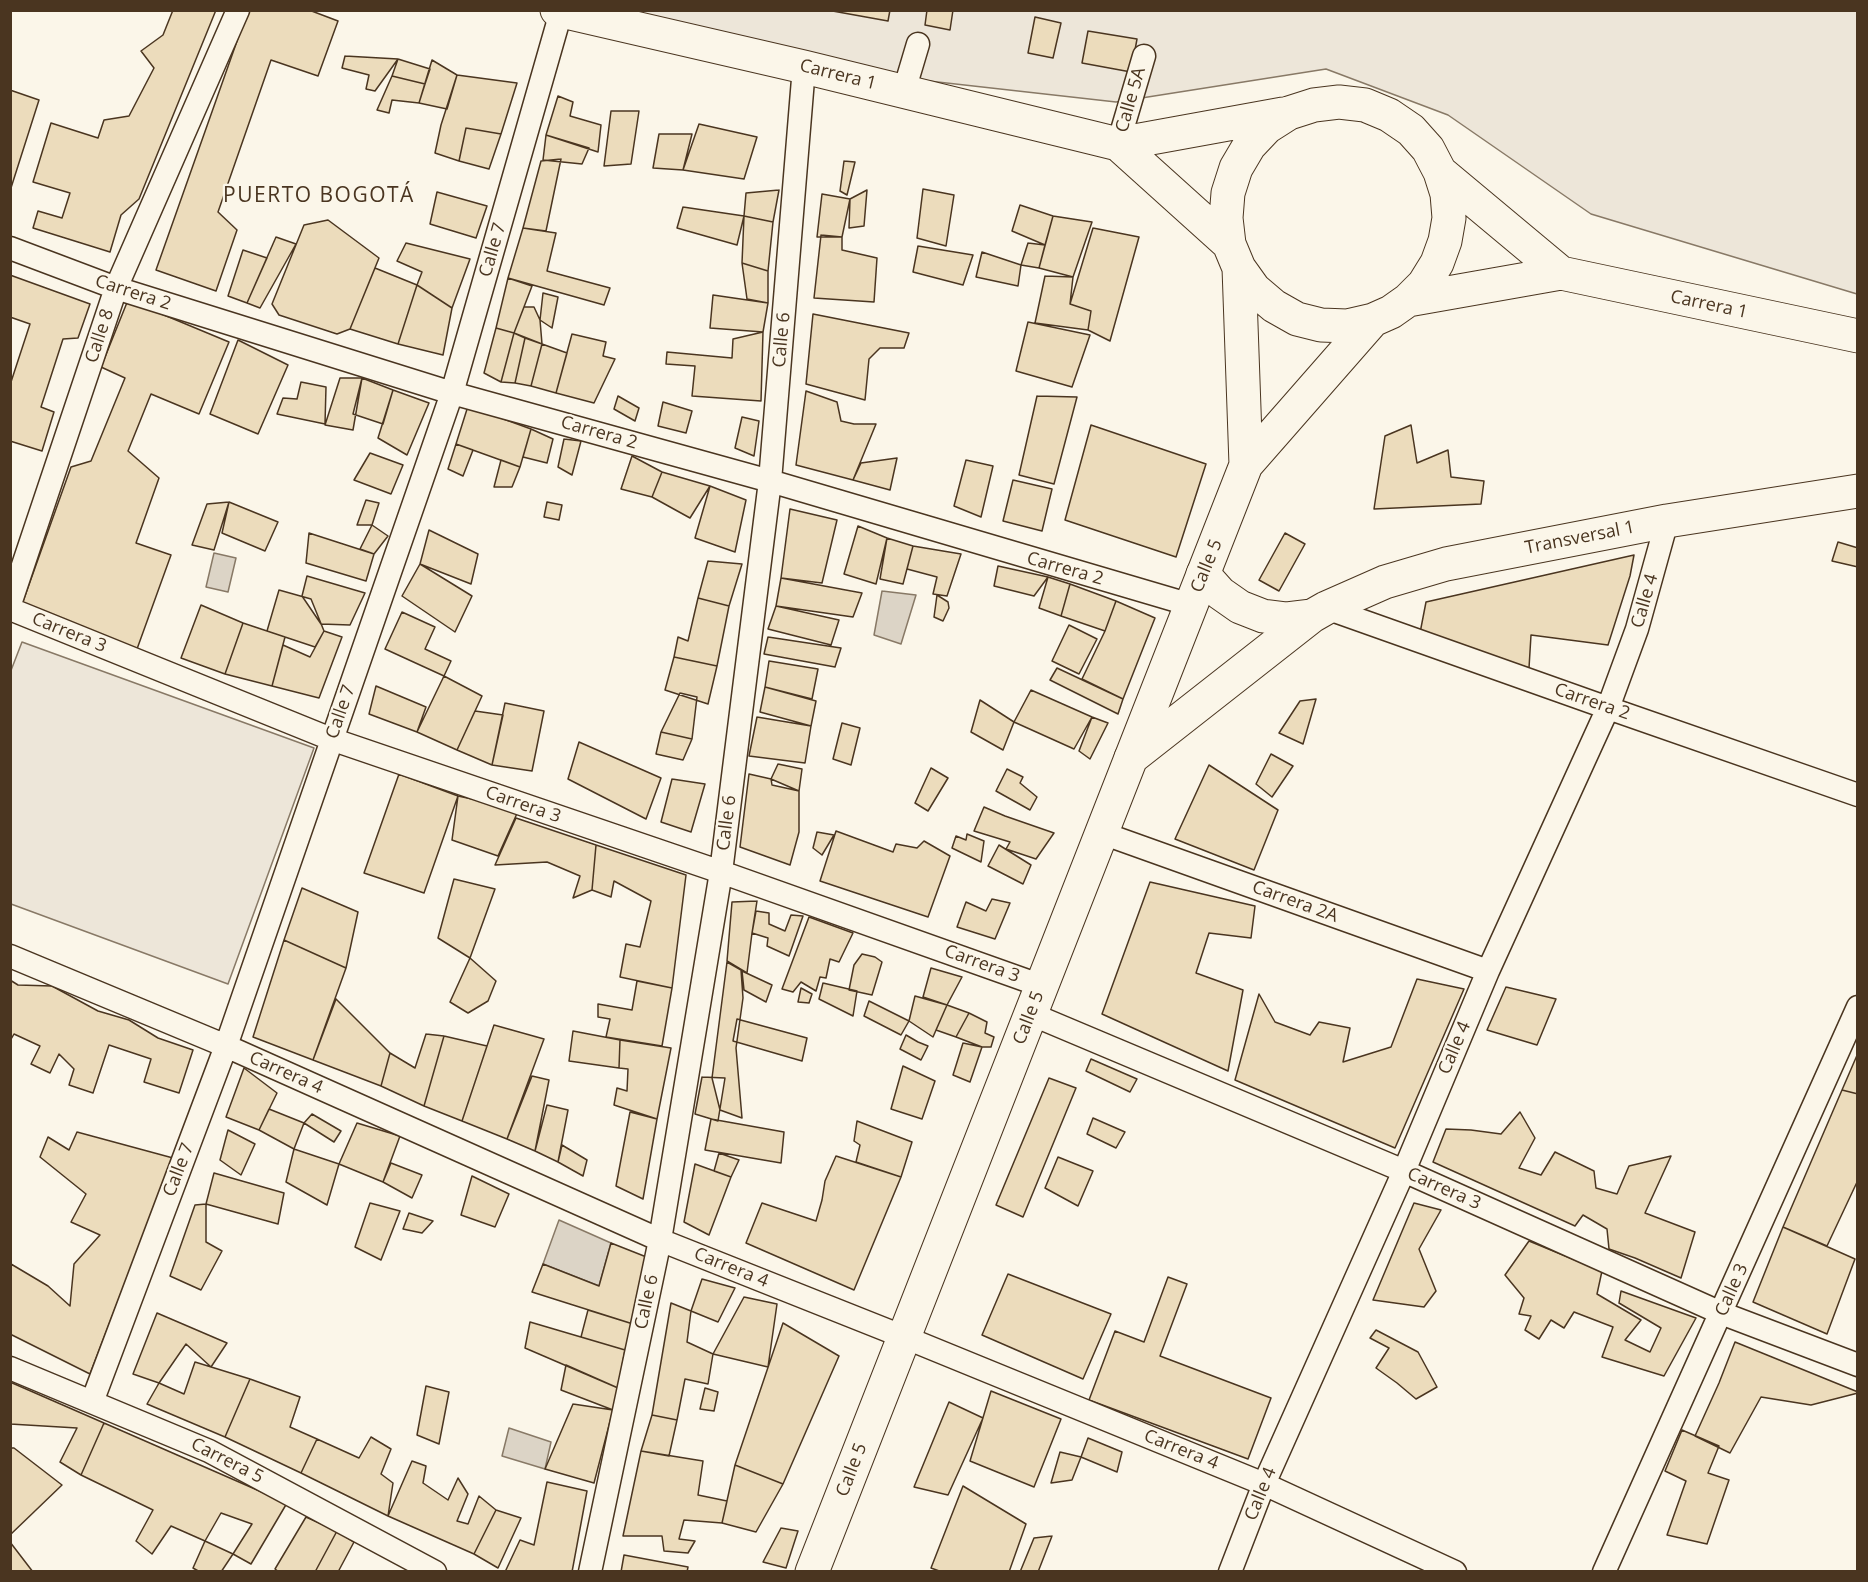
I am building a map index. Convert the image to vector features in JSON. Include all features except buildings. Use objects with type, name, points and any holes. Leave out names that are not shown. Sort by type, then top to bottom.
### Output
[{"type":"main road","name":"Carrera 1","points":[[559,11],[804,66],[1118,144],[1289,113]]},
{"type":"main road","points":[[1289,113],[1314,105],[1340,102],[1373,108],[1389,115],[1411,130],[1428,149],[1440,172],[1447,194],[1449,218],[1445,241],[1437,263],[1424,284],[1408,300],[1391,312],[1373,320]]},
{"type":"main road","name":"Calle 5","points":[[1246,465],[1234,256],[1226,218],[1228,193],[1236,168],[1249,146],[1267,127],[1289,113]]},
{"type":"main road","name":"Carrera 1","points":[[1118,144],[1234,256],[1254,290],[1274,306],[1297,319],[1321,325],[1347,326],[1373,320]]},
{"type":"main road","name":"Carrera 1","points":[[1440,172],[1561,273]]},
{"type":"main road","name":"Carrera 1","points":[[1408,300],[1561,273],[1857,336]]},
{"type":"main road","name":"Calle 5","points":[[812,1572],[1246,465],[1373,320]]},
{"type":"main road","name":"Transversal 1","points":[[1203,574],[1220,593],[1240,607],[1263,615],[1287,619],[1319,612],[1385,582],[1446,564],[1667,521],[1857,491]]},
{"type":"main road","name":"Transversal 1","points":[[1131,758],[1319,612]]},
{"type":"street","name":"Calle 8","points":[[10,604],[116,288],[238,10]]},
{"type":"street","name":"Calle 7","points":[[92,1402],[226,1046],[452,393],[559,11]]},
{"type":"street","points":[[903,91],[918,44]]},
{"type":"street","name":"Calle 5A","points":[[1118,144],[1144,56]]},
{"type":"street","name":"Calle 6","points":[[590,1572],[660,1240],[721,872],[770,481],[804,66]]},
{"type":"street","name":"Carrera 2","points":[[10,248],[116,288],[452,393],[770,481],[1191,605]]},
{"type":"street","name":"Calle 4","points":[[1230,1572],[1264,1484],[1404,1171],[1488,971],[1608,708],[1637,629],[1667,521]]},
{"type":"street","name":"Carrera 3","points":[[10,609],[331,740],[721,872],[1036,1000],[1404,1171],[1721,1313],[1857,1365]]},
{"type":"street","name":"Carrera 2","points":[[1319,612],[1608,708],[1857,795]]},
{"type":"street","name":"Carrera 2A","points":[[1102,833],[1488,971]]},
{"type":"street","name":"Carrera 4","points":[[10,956],[226,1046],[660,1240],[1264,1484],[1455,1572]]},
{"type":"street","name":"Calle 3","points":[[1604,1572],[1857,1007]]},
{"type":"street","name":"Carrera 5","points":[[10,1368],[209,1450],[435,1572]]},
{"type":"shaded area","points":[[557,11],[1857,11],[1857,294],[1591,214],[1448,115],[1326,69],[1116,102],[804,67]]},
{"type":"shaded area","points":[[214,553],[236,558],[228,592],[206,587]]},
{"type":"shaded area","points":[[882,591],[916,595],[901,644],[874,635]]},
{"type":"shaded area","points":[[22,642],[314,748],[228,984],[11,904],[10,673]]},
{"type":"shaded area","points":[[559,1220],[611,1243],[599,1286],[543,1264]]},
{"type":"shaded area","points":[[509,1428],[551,1442],[545,1469],[502,1456]]},
{"type":"district","name":"PUERTO BOGOTÁ","points":[[319,196]]}]
